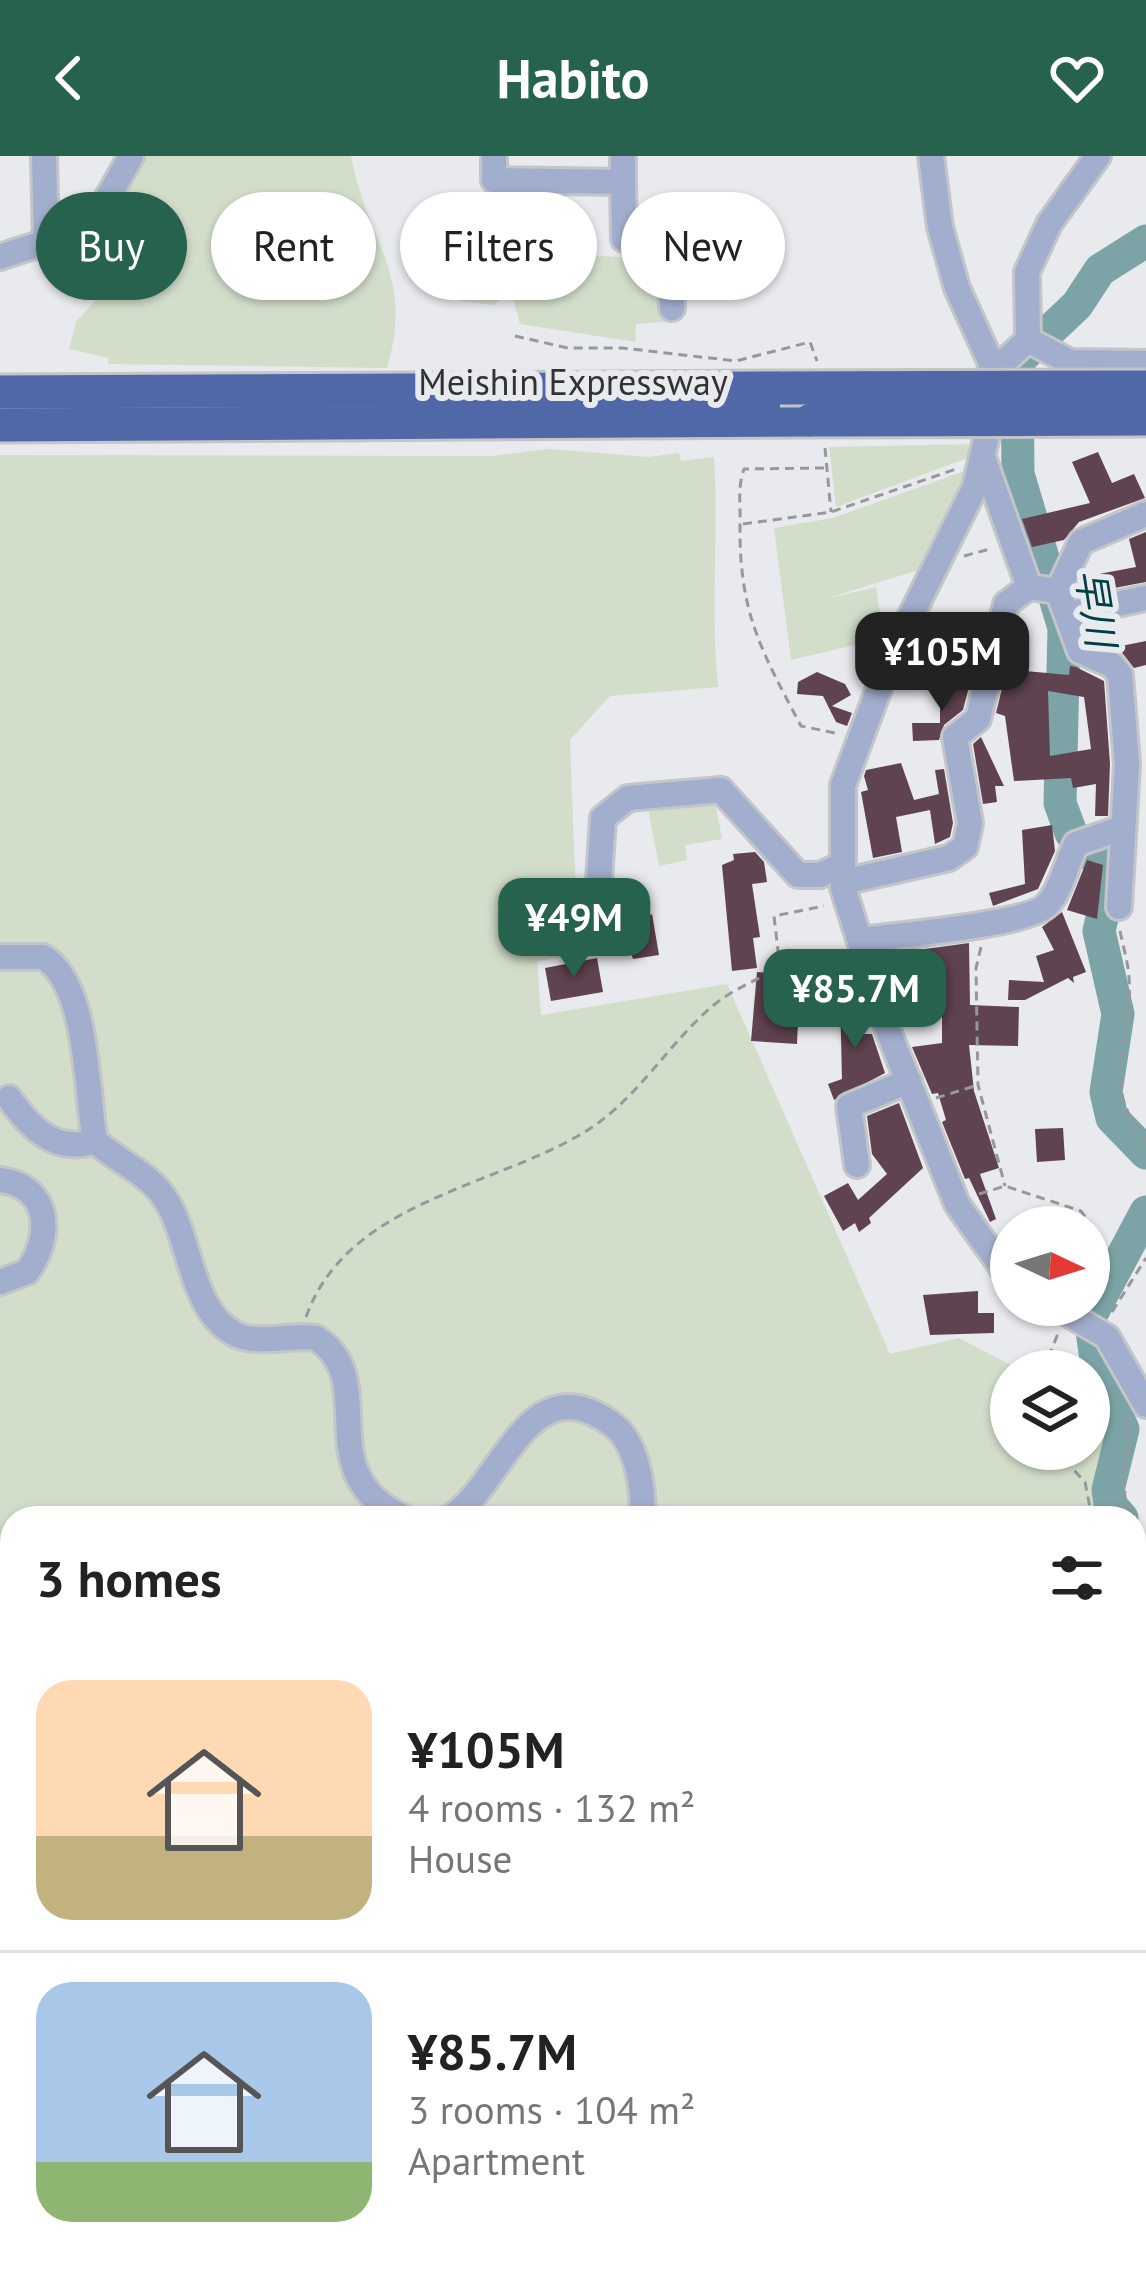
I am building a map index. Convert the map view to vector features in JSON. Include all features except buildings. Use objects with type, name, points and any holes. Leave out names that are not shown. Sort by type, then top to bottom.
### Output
[{"type":"highway","name":"Meishin Expressway","points":[[0,392],[1146,387]]},
{"type":"highway","name":"Meishin Expressway","points":[[0,425],[1146,419]]},
{"type":"street","points":[[44,156],[45,192]]},
{"type":"street","points":[[112,192],[131,156]]},
{"type":"street","points":[[494,156],[494,180],[623,182]]},
{"type":"street","points":[[623,156],[624,238],[670,237],[672,308]]},
{"type":"street","points":[[931,156],[940,227],[957,289],[991,363],[984,460],[891,656],[843,784],[839,884],[862,940],[887,1026],[957,1204],[990,1250]]},
{"type":"street","points":[[1034,342],[1028,272],[1049,224],[1098,156]]},
{"type":"street","points":[[0,256],[36,244]]},
{"type":"street","points":[[991,363],[1005,361],[1034,342]]},
{"type":"street","points":[[1034,342],[1070,362],[1146,363]]},
{"type":"street","points":[[984,460],[1014,542],[1052,595],[1080,651],[1112,665],[1120,675],[1126,764],[1119,907]]},
{"type":"street","points":[[1052,595],[1082,542],[1146,514]]},
{"type":"street","points":[[628,911],[602,906],[598,896],[603,818],[628,798],[721,790],[798,875],[820,875],[839,884],[949,859],[965,847],[970,823],[956,737],[978,718],[1006,604],[1052,595],[1146,598]]},
{"type":"street","points":[[862,940],[962,924],[984,927],[1048,904],[1080,842],[1122,828]]},
{"type":"street","points":[[0,957],[43,956],[63,977],[74,1004],[95,1142],[163,1195],[205,1302],[219,1320],[234,1334],[258,1339],[316,1338],[341,1361],[347,1382],[347,1448],[353,1464],[385,1506]]},
{"type":"street","points":[[857,1165],[849,1106],[913,1092]]},
{"type":"street","points":[[9,1098],[25,1121],[50,1139],[74,1148],[95,1142]]},
{"type":"street","points":[[0,1180],[19,1183],[32,1192],[44,1223],[43,1243],[27,1272],[0,1282]]},
{"type":"street","points":[[1090,1326],[1129,1372],[1144,1401]]},
{"type":"street","points":[[465,1506],[536,1417],[556,1408],[588,1412],[621,1430],[632,1449],[640,1506]]},
{"type":"path","points":[[740,524],[831,512],[984,460]]},
{"type":"path","points":[[826,467],[744,470],[738,485],[737,560],[749,621],[801,726],[826,728],[859,742]]},
{"type":"path","points":[[940,558],[947,561],[1014,542]]},
{"type":"path","points":[[300,1335],[312,1301],[356,1244],[416,1207],[585,1132],[638,1088],[714,1005],[780,968],[774,916],[839,884]]},
{"type":"path","points":[[1119,907],[1130,980],[1118,1088],[1125,1115],[1146,1141]]},
{"type":"path","points":[[984,927],[976,968],[978,1085],[1005,1186]]},
{"type":"path","points":[[798,1025],[809,1021],[887,1026]]},
{"type":"path","points":[[913,1092],[978,1085]]},
{"type":"path","points":[[957,1204],[1005,1186],[1066,1206]]},
{"type":"path","points":[[1110,1309],[1146,1258]]},
{"type":"path","points":[[1060,1350],[1080,1326]]},
{"type":"path","points":[[1127,1506],[1133,1440],[1126,1408],[1144,1401]]},
{"type":"path","points":[[1074,1470],[1085,1482],[1090,1506]]},
{"type":"green space","points":[[135,156],[351,156],[360,192],[211,192],[211,300],[376,300],[376,233],[395,307],[387,368],[108,364],[109,358],[69,349],[76,322],[95,300],[187,300],[187,192],[122,192]]},
{"type":"green space","points":[[597,256],[621,257],[621,300],[658,300],[665,322],[636,324],[635,342],[520,324],[513,300],[597,300]]},
{"type":"green space","points":[[461,300],[500,300],[494,305]]},
{"type":"green space","points":[[976,444],[973,456],[836,507],[829,447]]},
{"type":"green space","points":[[548,449],[648,457],[679,453],[681,461],[714,457],[718,687],[610,696],[570,740],[578,953],[537,962],[541,1015],[727,984],[890,1354],[959,1338],[990,1354],[990,1470],[1110,1470],[1110,1437],[1128,1506],[0,1506],[0,455],[491,456]]},
{"type":"green space","points":[[973,468],[925,568],[825,599],[876,587],[884,638],[791,660],[774,528],[833,518]]},
{"type":"green space","points":[[714,795],[722,839],[685,845],[687,860],[659,866],[647,803]]},
{"type":"waterway","name":"早川","points":[[1146,241],[1100,270],[1077,305],[1017,366],[1018,474],[1064,628],[1060,803],[1071,833],[1112,875],[1099,931],[1118,1014],[1106,1092],[1112,1118],[1146,1153]]},
{"type":"waterway","name":"早川","points":[[1112,1506],[1108,1490],[1123,1429],[1098,1374],[1090,1317],[1146,1212]]}]
